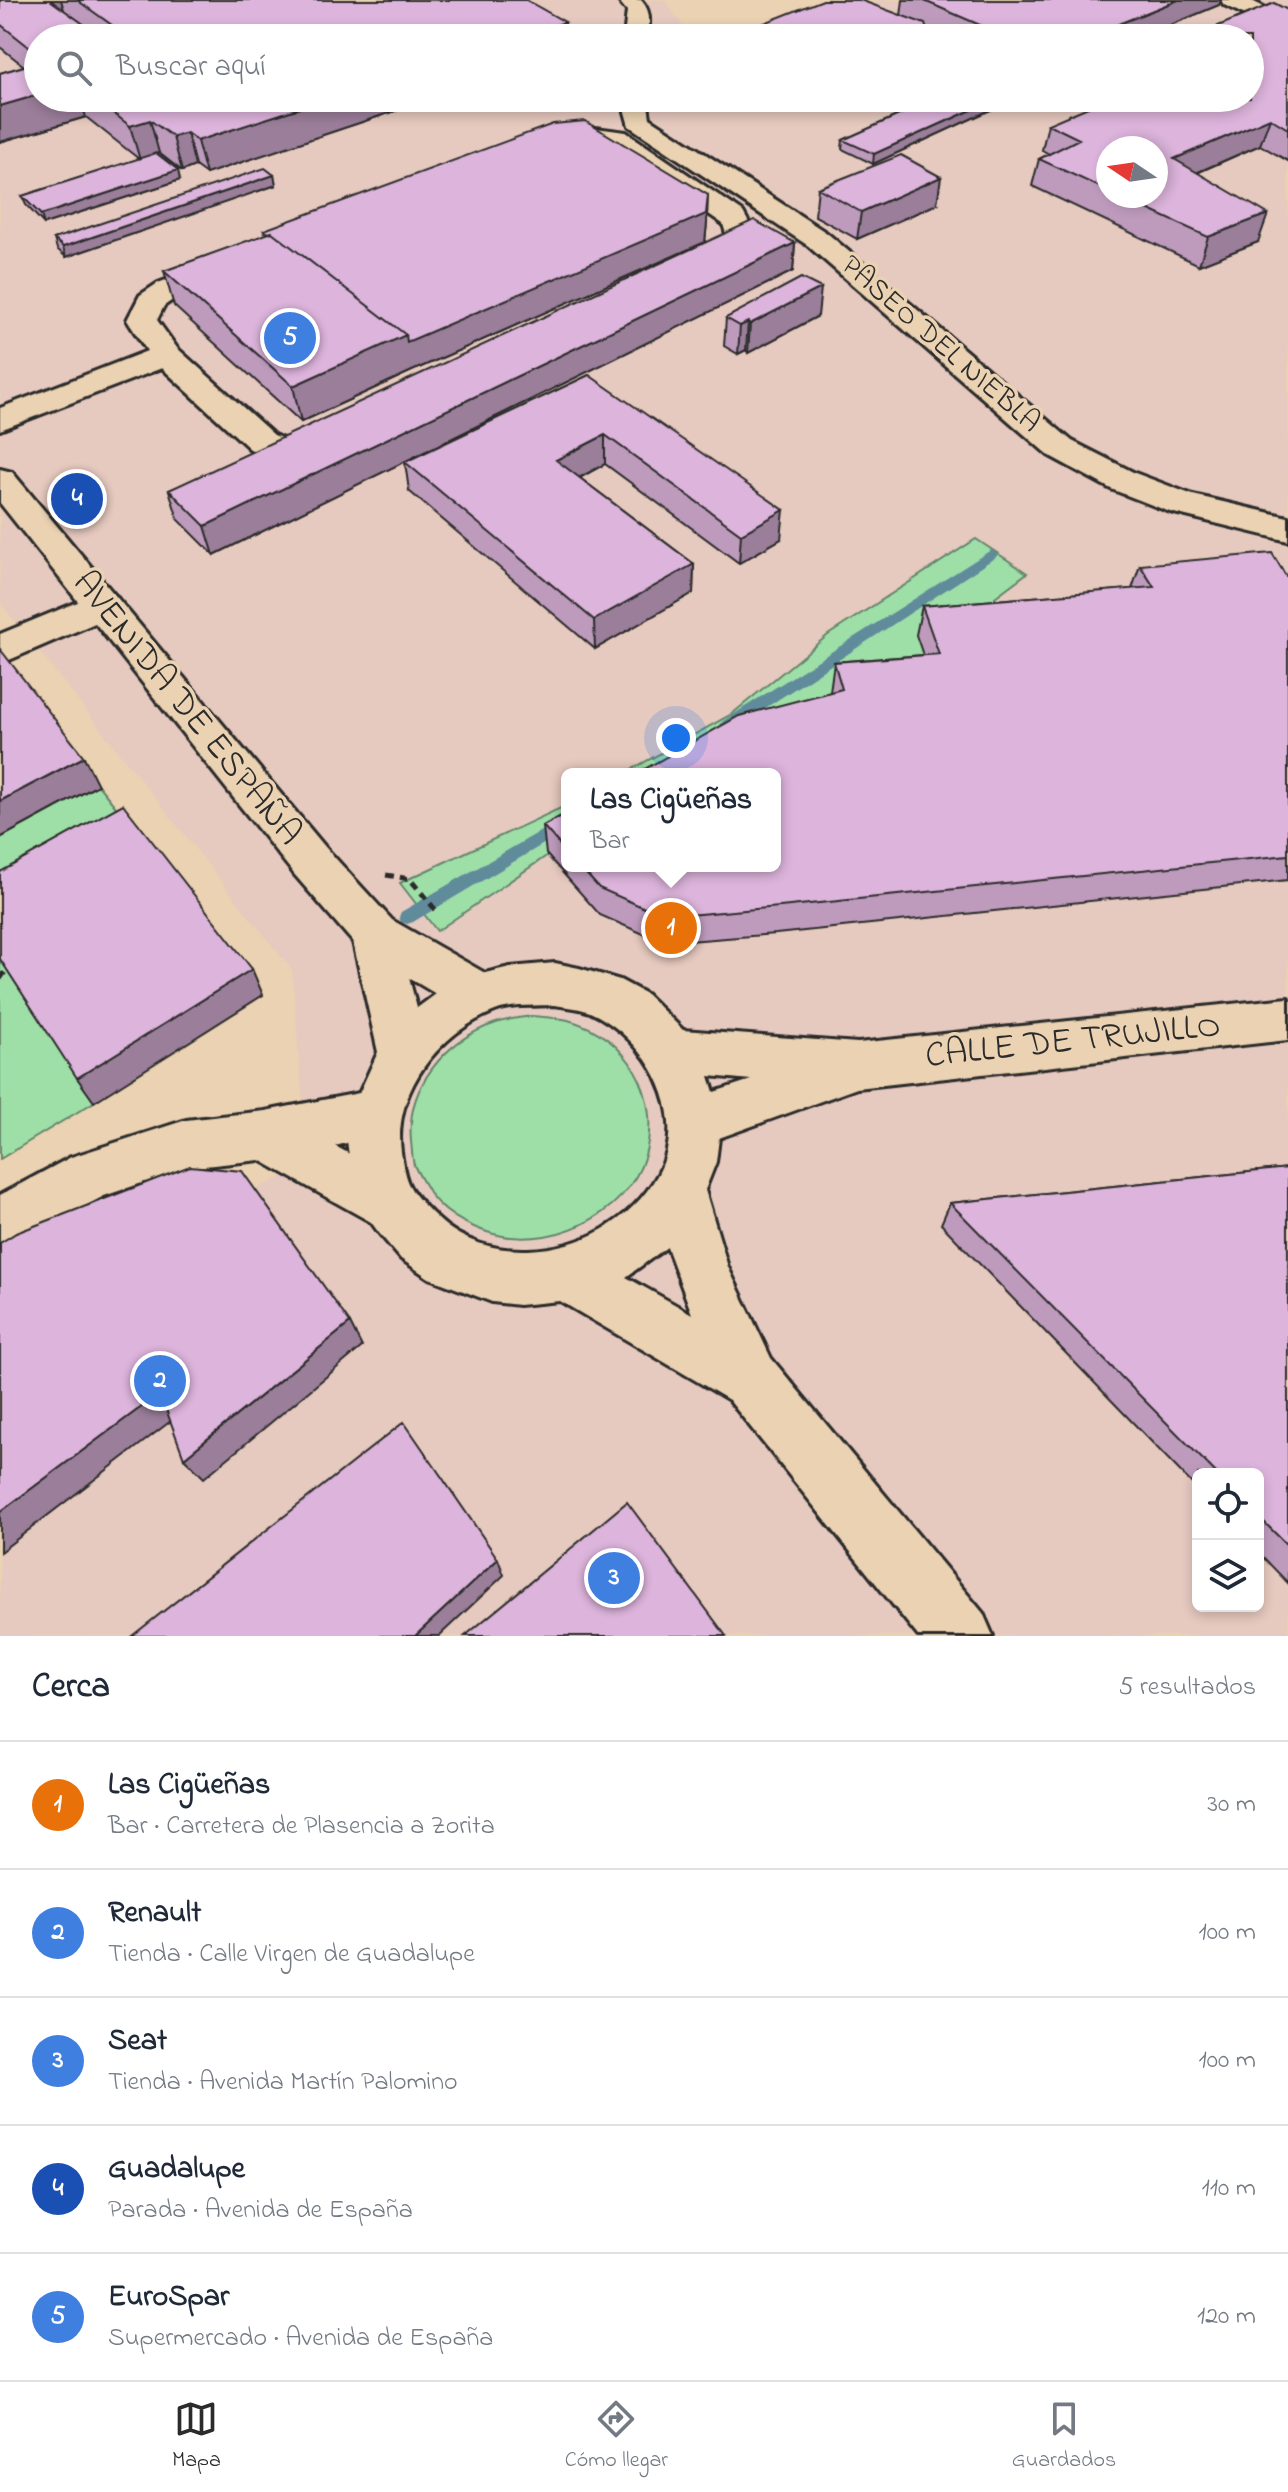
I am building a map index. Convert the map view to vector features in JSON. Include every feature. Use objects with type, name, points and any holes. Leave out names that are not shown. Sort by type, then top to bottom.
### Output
[{"type":"street","points":[[629,0],[638,10],[637,24]]},
{"type":"street","points":[[1232,0],[1288,28]]},
{"type":"street","name":"PASEO DEL NIEBLA","points":[[636,112],[638,121],[817,239],[1060,448],[1123,481],[1183,504],[1288,529]]},
{"type":"street","points":[[604,135],[617,138],[733,218],[741,229],[741,240],[735,249],[304,448],[278,450],[262,442],[166,355],[142,320],[151,301],[169,289],[567,138],[604,135]]},
{"type":"street","points":[[0,420],[166,355]]},
{"type":"street","name":"AVENIDA DE ESPAÑA","points":[[0,480],[310,861],[375,934],[481,995]]},
{"type":"street","points":[[0,650],[102,605]]},
{"type":"street","name":"AVENIDA DE ESPAÑA","points":[[375,934],[403,1053]]},
{"type":"street","points":[[555,984],[602,994],[642,1017],[673,1051],[689,1085],[694,1123],[690,1157],[678,1190],[650,1227],[612,1257],[566,1274],[513,1279],[463,1267],[421,1241],[390,1204],[375,1160],[375,1114],[384,1086],[403,1053],[437,1018],[481,995],[507,987],[555,984]]},
{"type":"street","name":"CALLE DE TRUJILLO","points":[[858,1066],[1288,1019]]},
{"type":"street","points":[[673,1051],[858,1066]]},
{"type":"street","points":[[694,1123],[858,1066]]},
{"type":"street","points":[[0,1224],[90,1175],[186,1144],[265,1135],[375,1114]]},
{"type":"street","points":[[265,1135],[390,1204]]},
{"type":"street","points":[[678,1190],[702,1273],[750,1379],[960,1636]]},
{"type":"street","points":[[566,1274],[750,1379]]},
{"type":"path","points":[[410,879],[448,925]]},
{"type":"path","points":[[0,979],[7,969]]},
{"type":"shaded area","points":[[0,0],[665,0],[681,24],[24,24],[24,112],[1264,112],[1264,24],[818,24],[879,0],[1288,0],[1288,1636],[0,1636],[0,1316],[308,1164],[292,970],[0,602]]},
{"type":"green space","points":[[976,539],[1027,573],[995,597],[1014,626],[932,682],[701,768],[634,768],[732,714],[828,635]]},
{"type":"green space","points":[[98,785],[136,832],[0,908],[0,838]]},
{"type":"green space","points":[[561,808],[561,846],[437,931],[400,883]]},
{"type":"green space","points":[[0,959],[94,1102],[0,1159]]},
{"type":"green space","points":[[531,1016],[563,1019],[589,1028],[623,1054],[644,1091],[649,1111],[649,1133],[645,1155],[635,1177],[621,1196],[603,1212],[581,1225],[558,1233],[510,1237],[463,1222],[434,1199],[414,1165],[411,1121],[422,1084],[445,1054],[478,1031],[500,1022]]},
{"type":"building","points":[[0,0],[50,0],[83,24],[24,24],[24,43],[0,24]]},
{"type":"building","points":[[77,0],[526,0],[565,22],[559,24],[110,24]]},
{"type":"building","points":[[823,0],[860,0],[925,24],[762,24]]},
{"type":"building","points":[[922,0],[1178,0],[1119,24],[978,24]]},
{"type":"building","points":[[1274,3],[1288,10],[1288,129],[1270,118],[1174,159],[1268,214],[1208,237],[1145,208],[1168,208],[1168,136],[1096,136],[1096,185],[1039,159],[1079,139],[1048,124],[1076,112],[1264,112],[1264,24],[1223,24]]},
{"type":"building","points":[[24,66],[24,99],[0,106],[0,73]]},
{"type":"building","points":[[112,112],[287,112],[197,141],[187,133],[173,137],[150,120],[130,126]]},
{"type":"building","points":[[906,112],[967,112],[874,154],[843,140]]},
{"type":"building","points":[[585,121],[708,195],[706,214],[407,342],[406,335],[272,232],[264,230],[553,124]]},
{"type":"building","points":[[156,153],[178,170],[41,215],[22,196]]},
{"type":"building","points":[[901,155],[941,177],[861,212],[818,188]]},
{"type":"building","points":[[265,168],[274,175],[63,247],[54,239]]},
{"type":"building","points":[[754,220],[795,243],[205,526],[169,490]]},
{"type":"building","points":[[272,232],[406,335],[293,386],[164,271]]},
{"type":"building","points":[[801,278],[821,288],[750,324],[740,326],[726,318]]},
{"type":"building","points":[[589,375],[784,510],[741,534],[605,435],[556,460],[694,564],[594,620],[405,462]]},
{"type":"building","points":[[1272,553],[1288,576],[1288,855],[665,917],[599,888],[584,872],[781,872],[781,768],[647,768],[739,716],[842,689],[834,662],[939,654],[922,606],[1154,587],[1140,565]]},
{"type":"building","points":[[0,649],[84,757],[0,801]]},
{"type":"building","points":[[123,804],[252,969],[77,1078],[0,959],[0,872]]},
{"type":"building","points":[[561,816],[561,846],[543,826]]},
{"type":"building","points":[[190,1166],[242,1171],[350,1323],[184,1458],[160,1393],[0,1512],[0,1243],[16,1233]]},
{"type":"building","points":[[1288,1168],[1288,1546],[1264,1522],[1264,1468],[1211,1468],[950,1203]]},
{"type":"building","points":[[404,1422],[498,1559],[415,1636],[132,1636]]},
{"type":"building","points":[[627,1502],[726,1636],[465,1636]]},
{"type":"waterway","points":[[728,725],[991,554]]},
{"type":"waterway","points":[[407,917],[561,826]]},
{"type":"place","name":"EuroSpar","points":[[290,338]]},
{"type":"place","name":"Guadalupe","points":[[77,499]]},
{"type":"place","name":"Las Cigüeñas","points":[[671,928]]},
{"type":"place","name":"Renault","points":[[160,1381]]},
{"type":"place","name":"Seat","points":[[614,1578]]}]
